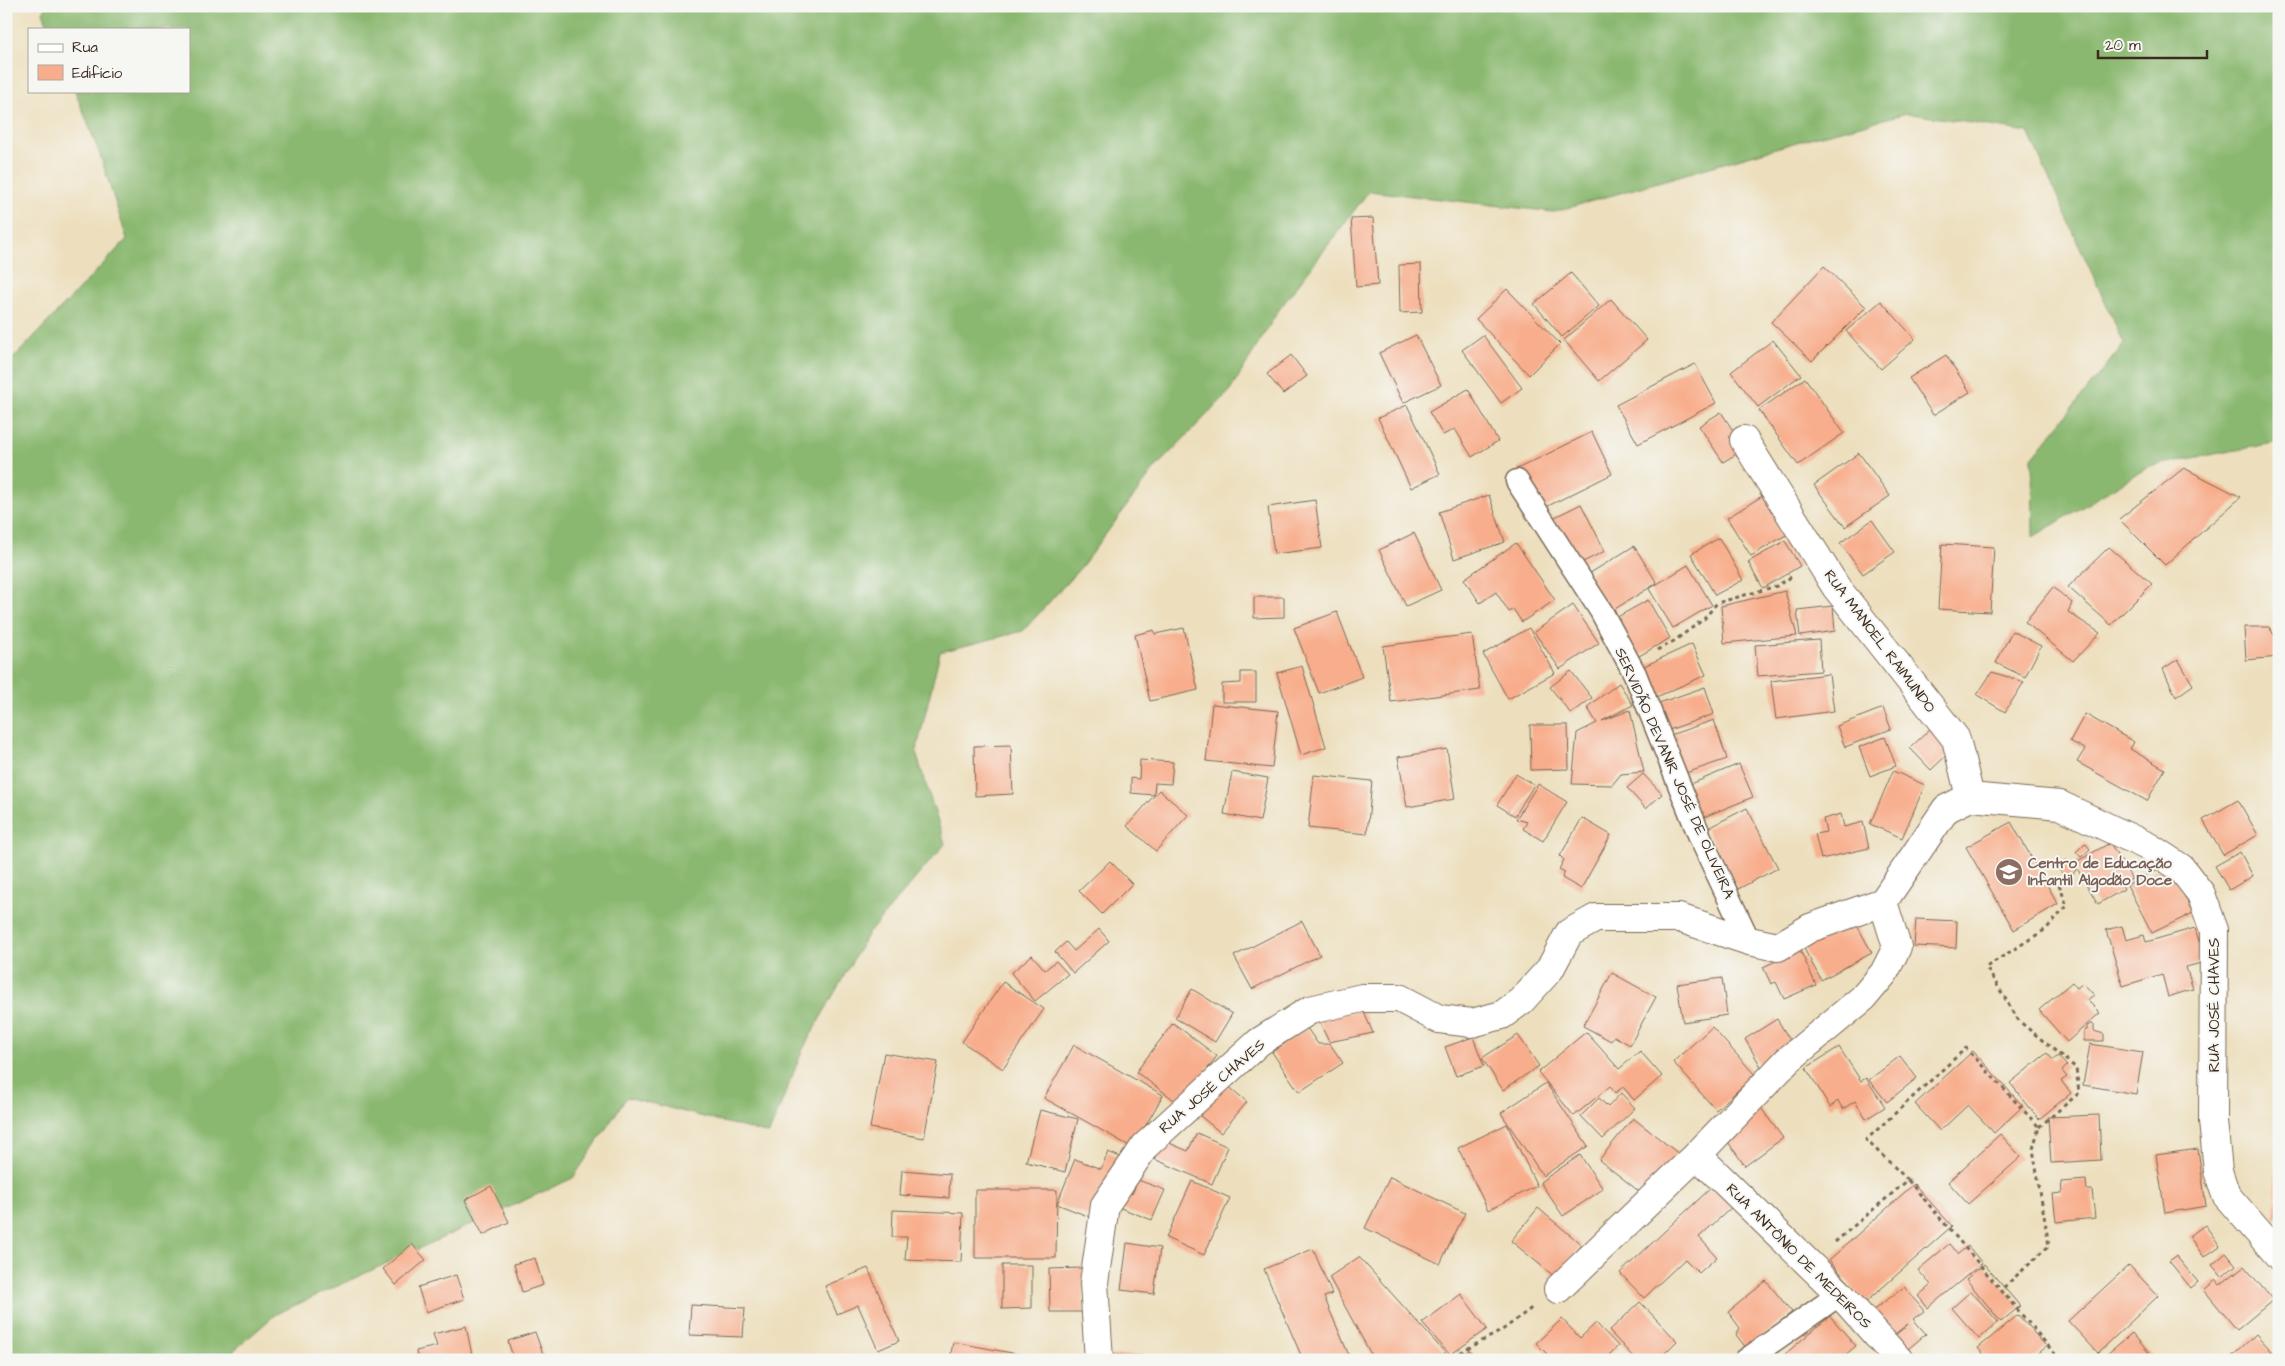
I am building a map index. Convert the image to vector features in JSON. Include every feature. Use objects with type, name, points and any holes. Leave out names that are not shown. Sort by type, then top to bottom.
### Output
[{"type":"street","name":"RUA MANOEL RAIMUNDO","points":[[1744,440],[1836,587],[1956,739],[1970,797]]},
{"type":"street","points":[[1558,1289],[1697,1155],[1788,1060],[1863,998],[1884,972],[1897,947],[1883,902],[1946,809],[1970,797]]},
{"type":"street","name":"RUA JOSÉ CHAVES","points":[[1970,797],[2060,805],[2149,847],[2181,868],[2202,894],[2214,930],[2213,1121],[2218,1171],[2226,1195],[2279,1256]]},
{"type":"street","name":"RUA JOSÉ CHAVES","points":[[1099,1360],[1094,1283],[1105,1205],[1145,1146],[1259,1042],[1310,1010],[1362,998],[1399,998],[1439,1019],[1472,1023],[1502,1015],[1521,1001],[1550,969],[1569,934],[1596,918],[1680,918],[1749,941],[1778,947],[1810,928],[1883,902]]},
{"type":"street","name":"RUA ANTÔNIO DE MEDEIROS","points":[[1697,1155],[1840,1294],[1899,1360]]},
{"type":"lane","name":"SERVIDÃO DEVANIR JOSÉ DE OLIVEIRA","points":[[1517,481],[1601,611],[1635,674],[1700,837],[1749,941]]},
{"type":"lane","points":[[1746,1360],[1840,1294]]},
{"type":"path","points":[[1635,674],[1638,672],[1635,662],[1674,641],[1704,619],[1718,602],[1777,586],[1819,560]]},
{"type":"path","points":[[2002,1289],[2049,1246],[2033,1149],[2039,1127],[2078,1093],[2076,1068],[2019,1021],[1986,967],[2046,929],[2067,906],[2057,879]]},
{"type":"path","points":[[2039,1127],[1966,1048],[1866,1140],[1908,1180],[2060,1360]]},
{"type":"path","points":[[1810,1264],[1908,1180]]},
{"type":"path","points":[[1446,1360],[1501,1331],[1558,1289]]},
{"type":"green space","points":[[47,6],[2279,6],[2279,442],[2150,466],[2033,537],[2032,458],[2124,344],[2028,132],[1907,113],[1814,137],[1554,212],[1369,191],[1278,311],[1230,391],[1155,468],[1082,566],[1023,631],[940,652],[916,753],[945,844],[867,935],[803,1049],[769,1134],[627,1097],[573,1178],[276,1314],[223,1360],[6,1360],[6,366],[127,239],[99,152],[75,92],[190,92],[190,28],[49,28],[43,12]]},
{"type":"building","points":[[1373,218],[1378,285],[1356,287],[1351,219]]},
{"type":"building","points":[[1421,264],[1422,312],[1400,313],[1399,265]]},
{"type":"building","points":[[1824,266],[1866,307],[1812,361],[1771,322]]},
{"type":"building","points":[[1571,273],[1599,306],[1562,337],[1534,304]]},
{"type":"building","points":[[1507,289],[1560,344],[1529,375],[1476,319]]},
{"type":"building","points":[[1611,299],[1647,340],[1599,381],[1564,340]]},
{"type":"building","points":[[1881,301],[1915,339],[1881,369],[1846,331]]},
{"type":"building","points":[[1416,335],[1441,385],[1403,403],[1379,353]]},
{"type":"building","points":[[1483,335],[1522,388],[1501,403],[1462,350]]},
{"type":"building","points":[[1773,340],[1801,375],[1758,407],[1731,372]]},
{"type":"building","points":[[1291,355],[1307,376],[1283,394],[1267,374]]},
{"type":"building","points":[[1946,355],[1970,392],[1933,415],[1909,378]]},
{"type":"building","points":[[1695,364],[1716,403],[1638,444],[1616,405]]},
{"type":"building","points":[[1805,378],[1844,433],[1798,465],[1759,410]]},
{"type":"building","points":[[1468,389],[1498,441],[1472,457],[1455,429],[1443,435],[1429,412]]},
{"type":"building","points":[[1407,405],[1440,474],[1411,488],[1378,418]]},
{"type":"building","points":[[1721,412],[1745,449],[1723,462],[1699,426]]},
{"type":"building","points":[[1592,432],[1612,474],[1538,511],[1517,469]]},
{"type":"building","points":[[1859,453],[1890,496],[1845,527],[1814,485]]},
{"type":"building","points":[[2184,468],[2241,497],[2165,565],[2119,519]]},
{"type":"building","points":[[1767,493],[1791,532],[1751,556],[1727,518]]},
{"type":"building","points":[[1489,495],[1505,542],[1454,559],[1439,512]]},
{"type":"building","points":[[1315,500],[1322,548],[1274,554],[1268,507]]},
{"type":"building","points":[[1581,504],[1605,551],[1577,565],[1553,518]]},
{"type":"building","points":[[1872,520],[1895,552],[1863,574],[1840,543]]},
{"type":"building","points":[[1414,533],[1441,590],[1406,606],[1379,550]]},
{"type":"building","points":[[1719,538],[1743,580],[1715,595],[1691,554]]},
{"type":"building","points":[[1785,541],[1800,566],[1763,588],[1748,562]]},
{"type":"building","points":[[1516,543],[1555,600],[1522,622],[1513,609],[1509,612],[1496,592],[1480,603],[1464,579]]},
{"type":"building","points":[[1942,544],[1994,547],[1990,612],[1938,609]]},
{"type":"building","points":[[1634,546],[1657,583],[1610,612],[1587,575]]},
{"type":"building","points":[[2109,547],[2152,584],[2111,625],[2068,587]]},
{"type":"building","points":[[1688,565],[1712,605],[1673,628],[1649,589]]},
{"type":"building","points":[[2053,587],[2072,603],[2068,612],[2100,633],[2073,661],[2025,622]]},
{"type":"building","points":[[1785,591],[1797,636],[1724,643],[1721,606]]},
{"type":"building","points":[[1254,597],[1284,597],[1284,617],[1254,618]]},
{"type":"building","points":[[1648,600],[1670,638],[1634,659],[1612,620]]},
{"type":"building","points":[[1573,605],[1599,643],[1560,669],[1534,632]]},
{"type":"building","points":[[1833,606],[1835,631],[1800,636],[1797,610]]},
{"type":"building","points":[[1337,612],[1362,677],[1319,693],[1294,628]]},
{"type":"building","points":[[2244,627],[2269,627],[2279,643],[2279,657],[2246,660]]},
{"type":"building","points":[[1184,628],[1198,690],[1150,701],[1135,635],[1154,630],[1155,634]]},
{"type":"building","points":[[1529,628],[1555,673],[1508,699],[1483,654]]},
{"type":"building","points":[[2012,631],[2041,646],[2025,677],[1996,663]]},
{"type":"building","points":[[1472,634],[1480,690],[1391,702],[1383,646]]},
{"type":"building","points":[[1819,640],[1821,671],[1758,676],[1755,645]]},
{"type":"building","points":[[1692,644],[1706,675],[1654,698],[1640,668]]},
{"type":"building","points":[[2178,659],[2193,685],[2176,697],[2163,669]]},
{"type":"building","points":[[1302,666],[1326,747],[1301,755],[1277,673]]},
{"type":"building","points":[[1571,671],[1592,698],[1571,714],[1550,687]]},
{"type":"building","points":[[1241,672],[1256,672],[1256,702],[1222,702],[1222,684],[1241,683]]},
{"type":"building","points":[[1992,672],[2024,682],[2005,712],[1977,695]]},
{"type":"building","points":[[1829,674],[1834,711],[1776,719],[1771,681]]},
{"type":"building","points":[[1619,683],[1633,705],[1602,721],[1630,710],[1644,772],[1621,774],[1612,785],[1572,784],[1577,733],[1597,723],[1587,707]]},
{"type":"building","points":[[1705,687],[1714,714],[1666,731],[1656,704]]},
{"type":"building","points":[[1212,704],[1278,711],[1272,768],[1206,761]]},
{"type":"building","points":[[1883,708],[1891,729],[1845,747],[1837,726]]},
{"type":"building","points":[[2085,714],[2134,742],[2130,749],[2165,769],[2147,801],[2077,762],[2085,749],[2070,741]]},
{"type":"building","points":[[1714,720],[1727,759],[1680,775],[1667,736]]},
{"type":"building","points":[[1530,725],[1568,725],[1569,769],[1531,770]]},
{"type":"building","points":[[1931,728],[1952,750],[1931,770],[1910,748]]},
{"type":"building","points":[[1885,737],[1896,766],[1870,776],[1859,747]]},
{"type":"building","points":[[1011,745],[1013,794],[975,796],[974,746]]},
{"type":"building","points":[[1447,749],[1455,799],[1407,807],[1398,757]]},
{"type":"building","points":[[1140,760],[1173,762],[1171,784],[1155,783],[1154,795],[1131,793],[1131,778],[1139,779]]},
{"type":"building","points":[[1739,764],[1753,797],[1699,819],[1686,786]]},
{"type":"building","points":[[1893,771],[1925,785],[1902,838],[1870,824]]},
{"type":"building","points":[[1232,772],[1268,778],[1260,821],[1224,814]]},
{"type":"building","points":[[1516,774],[1534,785],[1515,816],[1497,805]]},
{"type":"building","points":[[1643,774],[1662,794],[1646,809],[1627,788]]},
{"type":"building","points":[[1314,775],[1372,781],[1367,834],[1308,828]]},
{"type":"building","points":[[1538,784],[1567,802],[1543,841],[1523,829],[1527,822],[1516,819]]},
{"type":"building","points":[[1159,790],[1188,815],[1156,851],[1127,826]]},
{"type":"building","points":[[2238,800],[2258,835],[2223,855],[2203,820]]},
{"type":"building","points":[[1747,808],[1778,868],[1738,889],[1706,829]]},
{"type":"building","points":[[1841,814],[1844,827],[1863,822],[1869,848],[1821,859],[1815,834],[1826,832],[1823,819]]},
{"type":"building","points":[[1582,818],[1611,835],[1581,889],[1562,878],[1565,872],[1559,869],[1564,860],[1560,856]]},
{"type":"building","name":"Centro de Educação Infantil Algodão Doce","points":[[2011,822],[2058,904],[2014,930],[1966,847]]},
{"type":"building","points":[[2085,843],[2090,849],[2081,857],[2076,852]]},
{"type":"building","points":[[2110,843],[2132,879],[2122,885],[2124,889],[2098,904],[2074,863]]},
{"type":"building","points":[[2240,852],[2253,876],[2229,890],[2215,866]]},
{"type":"building","points":[[2066,860],[2076,870],[2068,879],[2057,868]]},
{"type":"building","points":[[1110,861],[1132,884],[1102,914],[1079,891]]},
{"type":"building","points":[[2168,864],[2193,913],[2152,933],[2127,885]]},
{"type":"building","points":[[1853,918],[1872,953],[1821,980],[1802,945]]},
{"type":"building","points":[[1916,919],[1957,921],[1956,948],[1914,946]]},
{"type":"building","points":[[1302,921],[1320,955],[1252,989],[1234,956]]},
{"type":"building","points":[[2122,926],[2126,940],[2144,935],[2146,942],[2195,928],[2205,962],[2186,967],[2193,989],[2168,997],[2162,974],[2123,986],[2106,930]]},
{"type":"building","points":[[1099,929],[1109,941],[1073,973],[1055,952],[1066,942],[1074,951]]},
{"type":"building","points":[[1800,950],[1816,985],[1784,999],[1776,982],[1771,984],[1763,967]]},
{"type":"building","points":[[1032,955],[1045,970],[1056,961],[1068,974],[1035,1001],[1011,973]]},
{"type":"building","points":[[1612,973],[1656,997],[1630,1045],[1614,1036],[1611,1041],[1583,1026]]},
{"type":"building","points":[[1722,978],[1727,1015],[1683,1022],[1677,984]]},
{"type":"building","points":[[1003,982],[1044,1009],[1003,1069],[962,1042]]},
{"type":"building","points":[[2072,982],[2077,988],[2083,983],[2094,995],[2087,1000],[2100,1013],[2067,1042],[2039,1010]]},
{"type":"building","points":[[1192,989],[1232,1014],[1215,1042],[1175,1018]]},
{"type":"building","points":[[1363,1010],[1373,1033],[1329,1042],[1318,1019]]},
{"type":"building","points":[[1777,1019],[1796,1050],[1763,1070],[1745,1039]]},
{"type":"building","points":[[1173,1023],[1217,1056],[1181,1105],[1136,1072]]},
{"type":"building","points":[[2094,1024],[2094,1031],[2104,1034],[2104,1041],[2084,1041],[2084,1030],[2087,1030],[2087,1026]]},
{"type":"building","points":[[1712,1027],[1755,1075],[1716,1110],[1673,1062]]},
{"type":"building","points":[[1307,1028],[1318,1044],[1330,1044],[1343,1063],[1299,1092],[1272,1052]]},
{"type":"building","points":[[1586,1032],[1619,1069],[1640,1051],[1662,1076],[1634,1100],[1623,1087],[1615,1093],[1610,1086],[1574,1116],[1538,1072]]},
{"type":"building","points":[[1518,1035],[1539,1066],[1503,1090],[1482,1058]]},
{"type":"building","points":[[1473,1037],[1484,1066],[1456,1076],[1445,1047]]},
{"type":"building","points":[[2090,1044],[2143,1052],[2136,1094],[2083,1085]]},
{"type":"building","points":[[1074,1045],[1163,1095],[1133,1148],[1044,1098]]},
{"type":"building","points":[[1839,1047],[1861,1081],[1866,1078],[1885,1107],[1866,1119],[1855,1101],[1843,1109],[1838,1101],[1830,1107],[1806,1068]]},
{"type":"building","points":[[1973,1051],[2023,1106],[1994,1133],[1968,1105],[1940,1131],[1915,1104]]},
{"type":"building","points":[[884,1053],[938,1062],[924,1138],[870,1128]]},
{"type":"building","points":[[2047,1053],[2053,1060],[2058,1056],[2067,1066],[2062,1071],[2067,1077],[2061,1081],[2071,1093],[2039,1119],[2010,1083]]},
{"type":"building","points":[[1900,1056],[1917,1078],[1887,1102],[1869,1080]]},
{"type":"building","points":[[1546,1083],[1588,1146],[1543,1176],[1501,1113]]},
{"type":"building","points":[[1226,1084],[1247,1102],[1221,1133],[1199,1115]]},
{"type":"building","points":[[1621,1093],[1635,1108],[1603,1139],[1581,1116],[1599,1098],[1608,1107]]},
{"type":"building","points":[[1761,1108],[1783,1138],[1745,1166],[1723,1135]]},
{"type":"building","points":[[1040,1110],[1078,1119],[1065,1172],[1026,1162]]},
{"type":"building","points":[[2099,1115],[2101,1160],[2051,1163],[2048,1117]]},
{"type":"building","points":[[1633,1118],[1679,1154],[1645,1196],[1599,1160]]},
{"type":"building","points":[[1507,1124],[1537,1186],[1488,1210],[1458,1148]]},
{"type":"building","points":[[1197,1133],[1228,1147],[1212,1184],[1152,1158],[1167,1142],[1188,1151]]},
{"type":"building","points":[[2000,1134],[2021,1157],[1968,1204],[1948,1182]]},
{"type":"building","points":[[2198,1149],[2206,1206],[2165,1213],[2156,1155]]},
{"type":"building","points":[[1108,1152],[1120,1157],[1095,1219],[1057,1204],[1075,1159],[1101,1169]]},
{"type":"building","points":[[1580,1155],[1603,1189],[1563,1216],[1540,1182]]},
{"type":"building","points":[[2277,1167],[2279,1167],[2279,1218],[2274,1218]]},
{"type":"building","points":[[902,1170],[950,1174],[949,1198],[900,1195]]},
{"type":"building","points":[[1390,1177],[1465,1213],[1440,1264],[1365,1228]]},
{"type":"building","points":[[1138,1180],[1165,1190],[1152,1220],[1118,1207],[1125,1191],[1132,1194]]},
{"type":"building","points":[[2086,1180],[2087,1190],[2092,1190],[2095,1218],[2056,1222],[2053,1194],[2062,1193],[2061,1182]]},
{"type":"building","points":[[1192,1181],[1230,1198],[1204,1255],[1166,1238]]},
{"type":"building","points":[[1914,1184],[1952,1226],[1866,1302],[1829,1260]]},
{"type":"building","points":[[491,1186],[509,1222],[483,1235],[465,1200]]},
{"type":"building","points":[[1713,1186],[1732,1207],[1699,1237],[1717,1257],[1699,1273],[1685,1259],[1644,1298],[1620,1273]]},
{"type":"building","points":[[975,1190],[1057,1190],[1056,1258],[975,1258]]},
{"type":"building","points":[[1538,1208],[1582,1245],[1555,1277],[1511,1241]]},
{"type":"building","points":[[893,1210],[963,1213],[961,1262],[905,1260],[907,1237],[892,1237]]},
{"type":"building","points":[[2205,1225],[2220,1246],[2204,1257],[2189,1236]]},
{"type":"building","points":[[1127,1243],[1160,1248],[1154,1294],[1121,1290]]},
{"type":"building","points":[[412,1244],[426,1260],[396,1285],[383,1269]]},
{"type":"building","points":[[1949,1244],[1958,1254],[1968,1246],[1982,1263],[1928,1308],[1918,1296],[1931,1285],[1918,1270]]},
{"type":"building","points":[[1313,1249],[1332,1294],[1324,1297],[1351,1360],[1303,1360],[1264,1269]]},
{"type":"building","points":[[2226,1253],[2236,1265],[2222,1277],[2212,1265]]},
{"type":"building","points":[[2176,1256],[2198,1282],[2191,1288],[2169,1261]]},
{"type":"building","points":[[1359,1257],[1446,1354],[1434,1360],[1374,1360],[1329,1277]]},
{"type":"building","points":[[535,1258],[543,1285],[522,1292],[514,1264]]},
{"type":"building","points":[[1984,1264],[2020,1306],[2001,1322],[1966,1279]]},
{"type":"building","points":[[1002,1265],[1032,1265],[1032,1308],[1002,1309]]},
{"type":"building","points":[[2129,1265],[2158,1296],[2098,1353],[2068,1321]]},
{"type":"building","points":[[2244,1266],[2273,1300],[2237,1330],[2204,1290],[2216,1280],[2220,1285]]},
{"type":"building","points":[[868,1268],[899,1341],[878,1350],[858,1305],[837,1314],[825,1286]]},
{"type":"building","points":[[1083,1268],[1084,1312],[1050,1312],[1049,1269]]},
{"type":"building","points":[[456,1275],[464,1299],[426,1312],[418,1287]]},
{"type":"building","points":[[1766,1281],[1792,1312],[1747,1349],[1736,1335],[1740,1328],[1728,1312]]},
{"type":"building","points":[[1904,1287],[1924,1311],[1913,1319],[1926,1334],[1902,1354],[1890,1340],[1908,1324],[1892,1336],[1872,1311]]},
{"type":"building","points":[[1971,1291],[1998,1322],[1979,1339],[1952,1308]]},
{"type":"building","points":[[1461,1294],[1487,1329],[1450,1355],[1422,1323]]},
{"type":"building","points":[[1640,1302],[1677,1341],[1658,1360],[1636,1360],[1609,1331]]},
{"type":"building","points":[[691,1305],[745,1308],[743,1337],[689,1335]]},
{"type":"building","points":[[2018,1315],[2046,1346],[2030,1360],[1988,1360],[1978,1348]]},
{"type":"building","points":[[1830,1316],[1856,1346],[1839,1360],[1778,1360]]},
{"type":"building","points":[[1562,1319],[1580,1338],[1596,1323],[1618,1346],[1604,1360],[1553,1360],[1536,1343]]},
{"type":"building","points":[[466,1326],[473,1360],[418,1360],[416,1351],[437,1346],[433,1334]]},
{"type":"building","points":[[535,1332],[544,1357],[536,1360],[514,1360],[508,1341]]},
{"type":"building","points":[[2132,1333],[2155,1360],[2100,1360]]},
{"type":"building","points":[[2256,1334],[2278,1358],[2228,1360]]},
{"type":"building","points":[[953,1342],[1023,1355],[1023,1360],[950,1360]]},
{"type":"building","points":[[1470,1350],[1476,1360],[1454,1360]]},
{"type":"building","points":[[1110,1355],[1156,1356],[1157,1360],[1111,1360]]},
{"type":"place","name":"Centro de Educação Infantil Algodão Doce","points":[[2009,872]]}]
